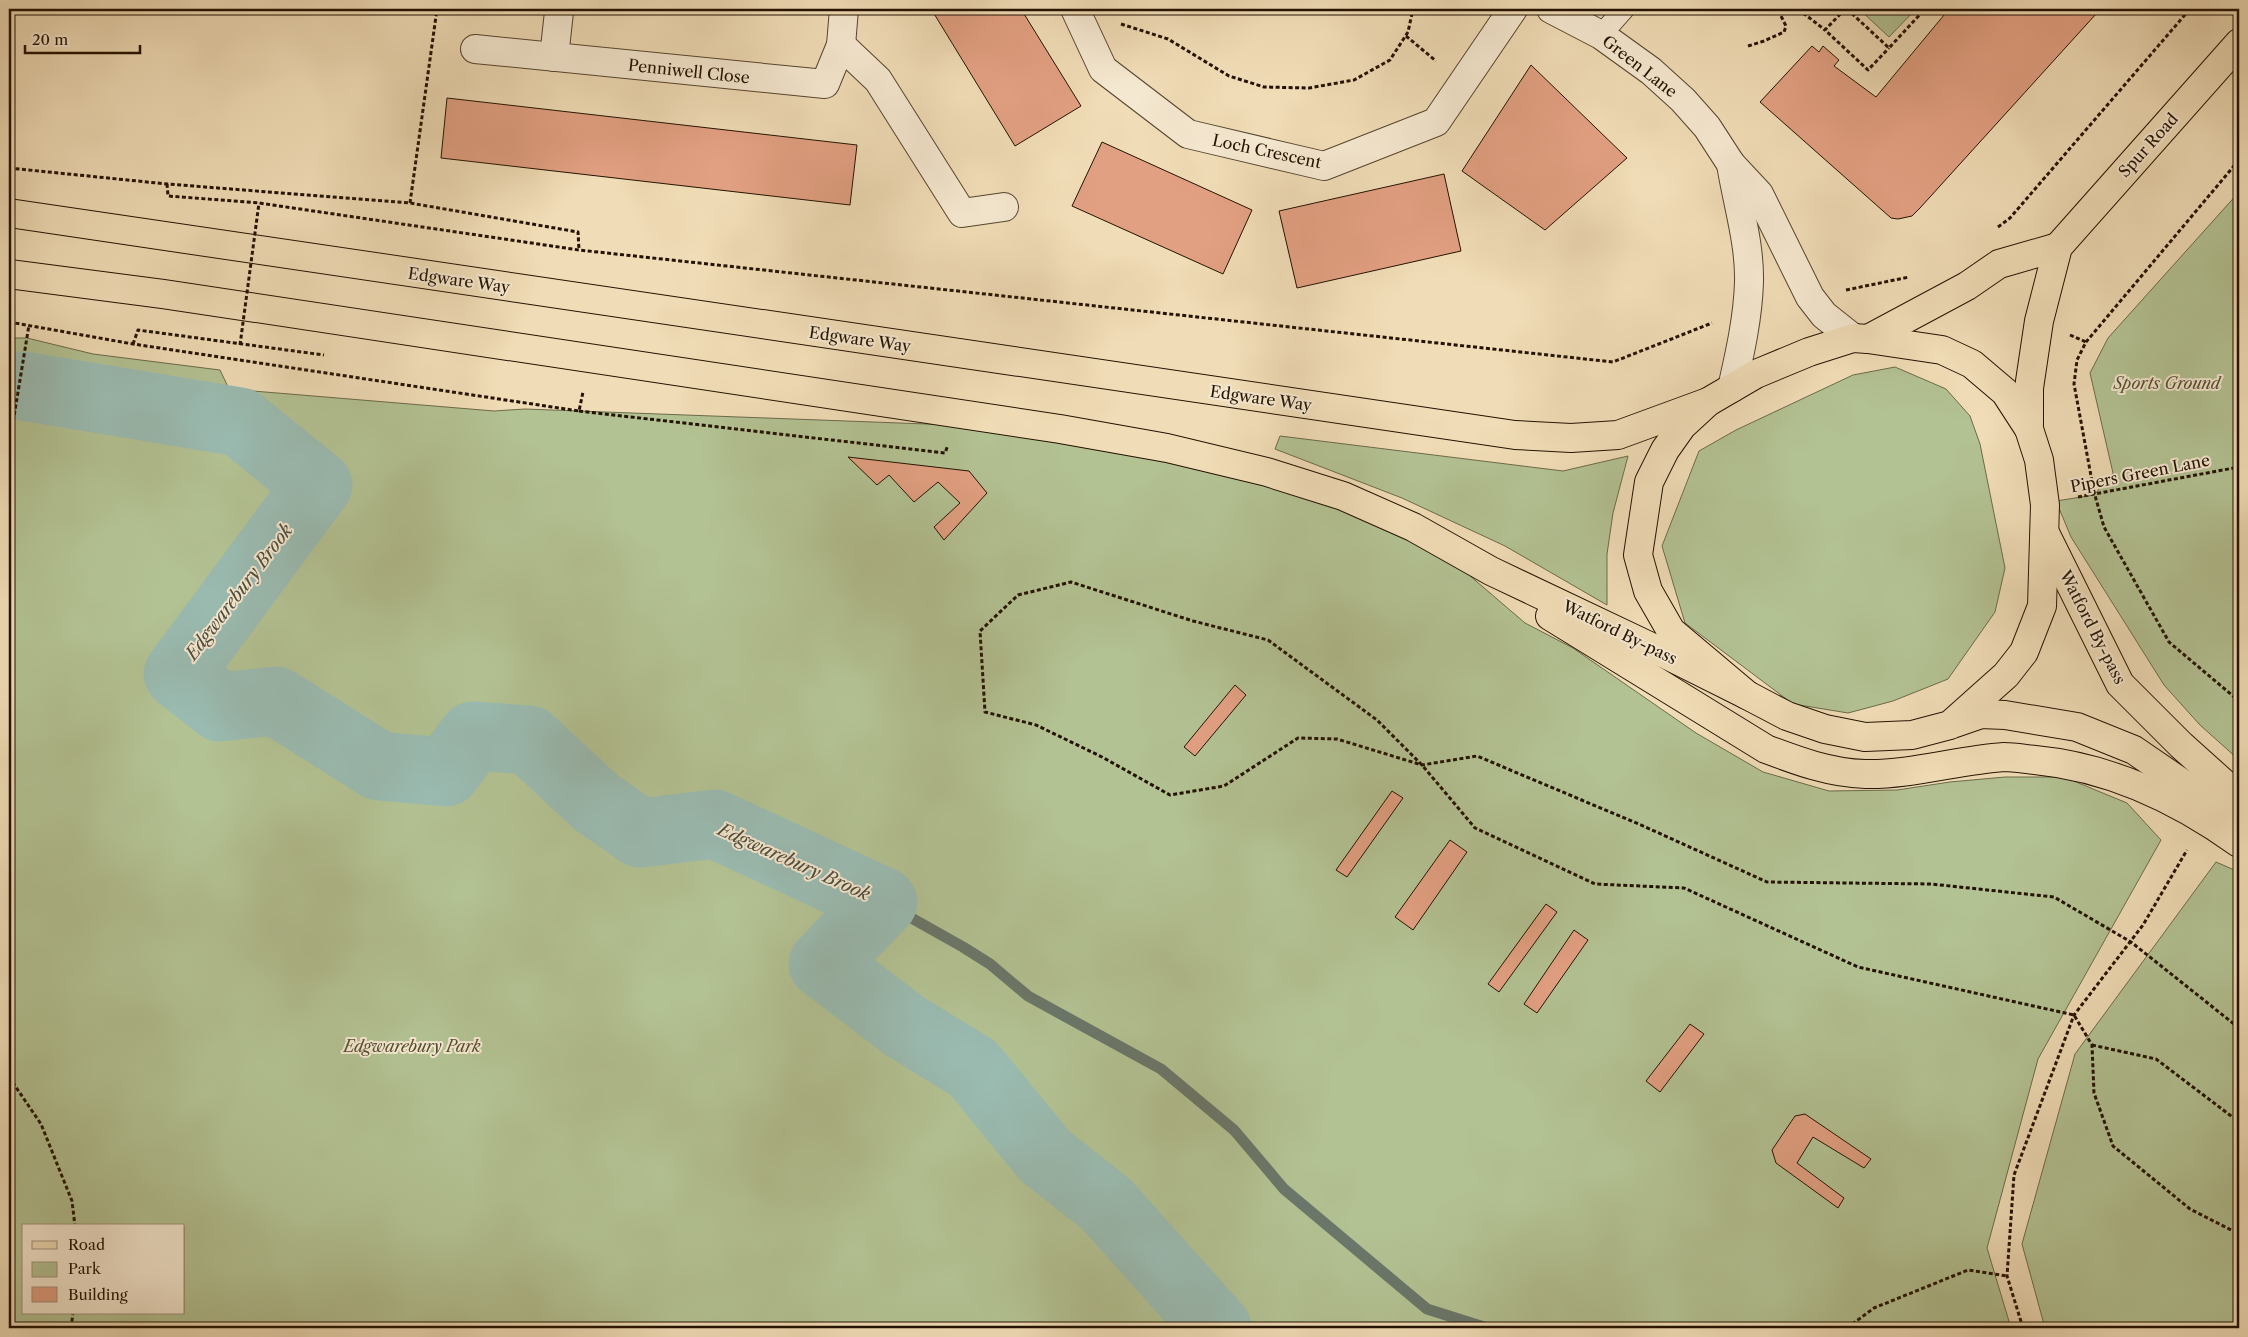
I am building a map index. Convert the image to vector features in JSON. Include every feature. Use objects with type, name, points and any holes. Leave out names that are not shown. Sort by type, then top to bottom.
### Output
[{"type":"main road","name":"Spur Road","points":[[2029,429],[2029,388],[2039,321],[2058,247],[2239,43]]},
{"type":"main road","name":"Edgware Way","points":[[9,214],[1515,435],[1571,438],[1618,435],[1708,402]]},
{"type":"main road","points":[[2058,247],[1999,264],[1967,286],[1860,338],[1810,352],[1765,370],[1708,402],[1682,426],[1665,450],[1649,482],[1638,555],[1648,591],[1671,631],[1747,696],[1787,716],[1825,729],[1865,738],[1912,735],[1981,714],[2004,715],[2077,727],[2134,750],[2239,822]]},
{"type":"main road","points":[[9,274],[163,294],[958,413],[1167,448],[1267,472],[1343,496],[1413,527],[1491,571],[1539,609],[1766,749],[1800,762],[1832,770],[1864,774],[1896,772],[2006,757],[2064,762],[2105,773],[2205,819],[2239,843]]},
{"type":"main road","points":[[1860,338],[1942,350],[1972,364],[2005,392],[2029,429],[2039,460],[2045,505],[2042,606],[2024,652],[2006,674],[1950,725]]},
{"type":"main road","name":"Watford By-pass","points":[[2044,532],[2120,684],[2181,745],[2239,797]]},
{"type":"main road","name":"Watford By-pass","points":[[1491,571],[1651,646],[1747,696]]},
{"type":"street","name":"Penniwell Close","points":[[475,49],[825,84],[841,45],[844,9]]},
{"type":"street","name":"Loch Crescent","points":[[1079,17],[1103,69],[1188,134],[1324,166],[1436,122],[1513,9]]},
{"type":"street","name":"Green Lane","points":[[1551,9],[1601,35],[1651,71],[1683,100],[1707,127],[1731,164],[1759,194],[1810,297],[1824,315],[1860,338]]},
{"type":"street","points":[[554,58],[559,12]]},
{"type":"street","points":[[841,45],[878,80],[962,213],[1004,207]]},
{"type":"street","name":"Green Lane","points":[[1731,164],[1746,250],[1749,281],[1741,346],[1732,388]]},
{"type":"lane","points":[[1601,35],[1624,9]]},
{"type":"path","points":[[410,203],[437,9]]},
{"type":"path","points":[[1079,17],[1117,22],[1168,39],[1229,76],[1264,87],[1309,88],[1354,80],[1390,60],[1408,32],[1413,9]]},
{"type":"path","points":[[1748,46],[1764,42],[1784,32],[1786,26],[1780,14],[1782,9]]},
{"type":"path","points":[[1798,9],[1825,30],[1868,70],[1925,9]]},
{"type":"path","points":[[1825,30],[1846,9],[1889,48]]},
{"type":"path","points":[[1994,230],[2010,218],[2190,9]]},
{"type":"path","points":[[1406,36],[1431,58],[1465,77]]},
{"type":"path","points":[[2239,160],[2086,342],[2078,360],[2074,384],[2094,492],[2104,527],[2169,642],[2239,701]]},
{"type":"path","points":[[9,168],[167,184],[410,203],[578,232],[580,250]]},
{"type":"path","points":[[167,184],[168,196],[259,203],[580,250],[1613,362],[1724,318],[1746,312]]},
{"type":"path","points":[[133,344],[138,330],[240,345],[259,203]]},
{"type":"path","points":[[1810,297],[1911,276]]},
{"type":"path","points":[[9,322],[29,324],[133,344],[579,411],[945,453],[958,413]]},
{"type":"path","points":[[9,447],[29,324]]},
{"type":"path","points":[[579,411],[583,388]]},
{"type":"path","name":"Pipers Green Lane","points":[[2045,505],[2094,492],[2239,468]]},
{"type":"path","points":[[2239,1028],[2131,942],[2054,898],[1931,884],[1767,882],[1641,825],[1478,756],[1422,765],[1337,739],[1298,738],[1224,786],[1170,795],[1102,757],[1036,724],[985,712],[980,631],[1018,595],[1070,582],[1193,620],[1268,640],[1377,720],[1422,765],[1475,828],[1596,884],[1684,888],[1858,968],[2074,1015],[2092,1045],[2094,1093],[2112,1146],[2190,1210],[2239,1234]]},
{"type":"path","points":[[2016,1328],[2022,1326],[2008,1276],[2014,1175],[2074,1015],[2143,925],[2205,819]]},
{"type":"path","points":[[2092,1045],[2156,1059],[2239,1122]]},
{"type":"path","points":[[9,1077],[41,1124],[72,1201],[74,1224]]},
{"type":"path","points":[[1847,1328],[1874,1308],[1968,1270],[2008,1276]]},
{"type":"path","points":[[71,1328],[74,1314]]},
{"type":"green space","points":[[1859,9],[1916,9],[1889,37]]},
{"type":"green space","name":"Sports Ground","points":[[2239,192],[2239,760],[2200,725],[2164,685],[2071,537],[2056,501],[2094,495],[2113,473],[2090,373],[2108,338]]},
{"type":"green space","name":"Edgwarebury Park","points":[[9,338],[27,338],[93,354],[220,370],[229,389],[494,411],[525,409],[1060,429],[1167,448],[1413,527],[1525,623],[1573,648],[1696,733],[1763,772],[1829,791],[1897,790],[1950,782],[2005,777],[2064,777],[2127,803],[2161,840],[2038,1059],[1987,1248],[2011,1328],[9,1328]]},
{"type":"green space","points":[[1895,367],[1946,389],[1970,416],[1980,444],[2005,568],[1995,612],[1948,679],[1893,701],[1848,713],[1793,704],[1685,623],[1662,546],[1699,451],[1736,430],[1853,375]]},
{"type":"green space","points":[[1280,436],[1563,471],[1628,456],[1613,513],[1607,554],[1607,605],[1505,546],[1402,498],[1275,449]]},
{"type":"green space","points":[[2216,862],[2239,872],[2239,1328],[2045,1328],[2022,1244],[2075,1054]]},
{"type":"building","points":[[938,9],[1021,9],[1081,106],[1015,146],[933,12]]},
{"type":"building","points":[[1949,9],[2091,9],[2096,14],[1912,216],[1898,219],[1891,218],[1760,102],[1812,46],[1819,52],[1823,46],[1839,60],[1834,66],[1876,97]]},
{"type":"building","points":[[1531,65],[1627,158],[1545,230],[1462,171]]},
{"type":"building","points":[[447,98],[857,145],[850,205],[441,158]]},
{"type":"building","points":[[1102,142],[1252,210],[1223,274],[1072,206]]},
{"type":"building","points":[[1444,174],[1461,251],[1297,288],[1279,211]]},
{"type":"building","points":[[848,457],[969,471],[987,493],[944,540],[934,527],[960,503],[938,482],[914,502],[889,475],[877,485]]},
{"type":"building","points":[[1235,685],[1246,695],[1195,756],[1184,747]]},
{"type":"building","points":[[1392,791],[1403,798],[1347,877],[1336,870]]},
{"type":"building","points":[[1450,840],[1467,852],[1413,930],[1395,917]]},
{"type":"building","points":[[1546,904],[1557,912],[1499,992],[1488,984]]},
{"type":"building","points":[[1574,930],[1588,940],[1537,1013],[1524,1004]]},
{"type":"building","points":[[1690,1024],[1704,1034],[1660,1092],[1646,1081]]},
{"type":"building","points":[[1805,1114],[1871,1159],[1864,1168],[1813,1137],[1797,1163],[1844,1198],[1838,1208],[1776,1163],[1772,1150],[1795,1116]]},
{"type":"waterway","name":"Edgwarebury Brook","points":[[23,386],[240,422],[318,485],[178,674],[220,707],[276,701],[379,766],[446,772],[473,736],[529,740],[597,803],[640,833],[715,824],[883,902],[823,964],[906,1027],[973,1068],[1045,1156],[1106,1204],[1217,1328]]},
{"type":"waterway","points":[[883,902],[990,964],[1028,996],[1161,1069],[1234,1130],[1284,1189],[1427,1309],[1487,1328]]}]
